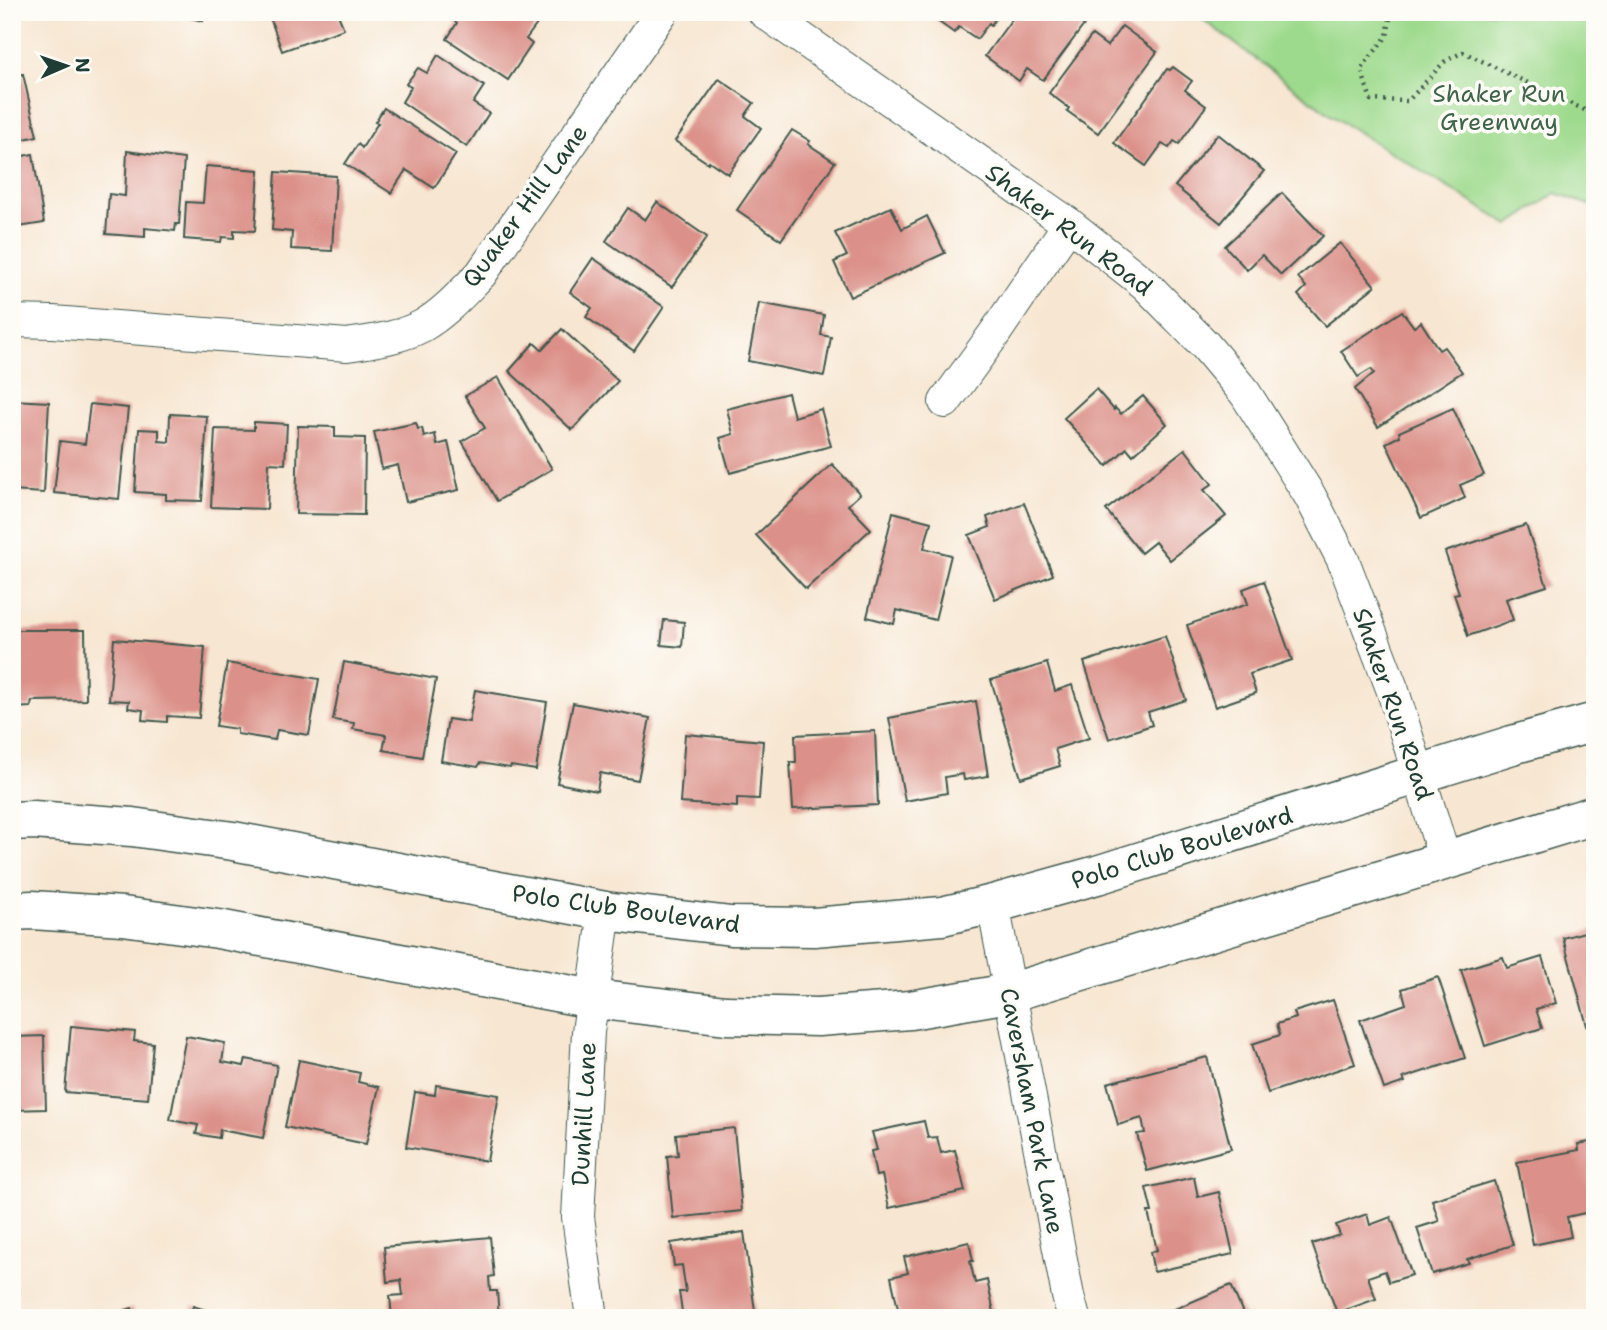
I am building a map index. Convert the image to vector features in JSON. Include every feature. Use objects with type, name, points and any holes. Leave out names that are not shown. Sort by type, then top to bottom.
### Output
[{"type":"street","name":"Quaker Hill Lane","points":[[12,321],[347,345],[385,339],[422,326],[481,275],[662,12]]},
{"type":"street","name":"Shaker Run Road","points":[[764,12],[1069,224],[1146,285],[1204,344],[1245,393],[1310,496],[1343,560],[1393,691],[1445,860]]},
{"type":"street","points":[[945,402],[1069,224]]},
{"type":"street","name":"Polo Club Boulevard","points":[[12,821],[132,827],[233,841],[605,911],[731,926],[814,927],[942,916],[993,904],[1097,875],[1512,745],[1595,722]]},
{"type":"street","points":[[12,911],[122,916],[218,929],[593,999],[726,1015],[818,1017],[909,1010],[1009,993],[1595,815]]},
{"type":"street","name":"Caversham Park Lane","points":[[993,904],[1074,1318]]},
{"type":"street","name":"Dunhill Lane","points":[[592,1318],[578,1217],[588,1032],[605,911]]},
{"type":"path","points":[[1391,12],[1387,36],[1361,69],[1371,100],[1408,101],[1444,62],[1463,52],[1595,115]]},
{"type":"green space","name":"Shaker Run Greenway","points":[[1193,12],[1595,12],[1595,207],[1556,193],[1509,225],[1332,116]]},
{"type":"building","points":[[167,12],[205,12],[203,21]]},
{"type":"building","points":[[268,12],[337,12],[344,29],[282,51]]},
{"type":"building","points":[[454,12],[520,12],[537,24],[526,39],[532,44],[508,80],[447,39],[457,23],[450,17]]},
{"type":"building","points":[[535,12],[555,12],[549,21]]},
{"type":"building","points":[[925,12],[1000,12],[977,39],[959,27],[954,33]]},
{"type":"building","points":[[1017,12],[1066,12],[1084,25],[1043,80],[1027,69],[1019,81],[985,56]]},
{"type":"building","points":[[1122,26],[1157,52],[1098,133],[1067,111],[1069,108],[1049,93],[1092,35],[1107,46]]},
{"type":"building","points":[[438,55],[484,86],[473,103],[489,113],[467,147],[402,102],[411,87],[406,84],[418,68],[427,73]]},
{"type":"building","points":[[1173,67],[1192,81],[1185,90],[1206,106],[1179,144],[1174,141],[1169,148],[1162,144],[1146,166],[1114,143],[1167,69]]},
{"type":"building","points":[[23,74],[37,136],[12,142],[12,76]]},
{"type":"building","points":[[719,79],[754,103],[745,116],[761,128],[728,174],[675,141]]},
{"type":"building","points":[[384,108],[456,154],[434,188],[406,170],[391,193],[345,164],[358,144],[362,148]]},
{"type":"building","points":[[792,130],[835,162],[781,240],[737,210]]},
{"type":"building","points":[[1218,134],[1264,171],[1221,223],[1175,186]]},
{"type":"building","points":[[127,151],[184,159],[179,224],[176,224],[175,231],[145,228],[145,237],[106,234],[109,194],[125,196]]},
{"type":"building","points":[[33,154],[44,223],[12,228],[12,158]]},
{"type":"building","points":[[206,166],[259,170],[255,231],[234,230],[234,238],[222,237],[221,242],[184,239],[186,202],[203,203]]},
{"type":"building","points":[[276,172],[336,176],[332,251],[291,249],[292,232],[272,230]]},
{"type":"building","points":[[1282,193],[1323,236],[1281,275],[1262,255],[1247,270],[1225,246]]},
{"type":"building","points":[[657,202],[707,237],[672,287],[606,241],[628,208],[645,220]]},
{"type":"building","points":[[891,207],[902,229],[927,216],[945,253],[850,297],[834,262],[847,256],[835,233]]},
{"type":"building","points":[[1340,243],[1375,286],[1325,326],[1298,295],[1306,287],[1298,277]]},
{"type":"building","points":[[593,258],[664,307],[634,351],[586,317],[592,308],[570,292]]},
{"type":"building","points":[[759,303],[824,315],[821,335],[831,337],[824,376],[748,361]]},
{"type":"building","points":[[1402,311],[1414,327],[1421,322],[1439,350],[1444,347],[1462,372],[1378,427],[1355,389],[1374,373],[1371,369],[1358,377],[1341,351]]},
{"type":"building","points":[[562,329],[618,381],[572,430],[509,371],[534,343],[542,350]]},
{"type":"building","points":[[498,377],[552,469],[497,501],[462,441],[485,428],[465,396]]},
{"type":"building","points":[[1096,389],[1114,410],[1115,408],[1121,414],[1143,396],[1167,424],[1133,455],[1127,448],[1107,466],[1064,418]]},
{"type":"building","points":[[788,393],[794,417],[821,409],[831,446],[730,473],[720,438],[733,434],[727,409]]},
{"type":"building","points":[[12,400],[49,402],[44,493],[12,491]]},
{"type":"building","points":[[90,404],[128,408],[119,499],[54,493],[60,441],[85,444]]},
{"type":"building","points":[[1453,408],[1484,475],[1460,485],[1465,498],[1421,518],[1386,443],[1400,436],[1399,432]]},
{"type":"building","points":[[170,414],[207,416],[202,501],[166,500],[166,494],[135,492],[139,429],[159,430],[159,441],[169,442]]},
{"type":"building","points":[[254,422],[287,424],[285,464],[269,463],[267,509],[211,507],[215,429],[254,430]]},
{"type":"building","points":[[416,423],[418,429],[422,428],[424,437],[435,434],[437,445],[448,442],[459,490],[406,502],[398,465],[382,469],[374,432]]},
{"type":"building","points":[[298,426],[335,427],[335,437],[365,438],[364,515],[296,514]]},
{"type":"building","points":[[1185,449],[1212,484],[1204,490],[1226,516],[1170,560],[1155,542],[1141,553],[1106,510]]},
{"type":"building","points":[[832,464],[860,494],[848,505],[871,529],[806,589],[756,535]]},
{"type":"building","points":[[1024,503],[1053,575],[995,599],[969,535],[990,527],[987,517]]},
{"type":"building","points":[[893,512],[931,522],[924,548],[951,555],[935,620],[897,610],[894,624],[867,617]]},
{"type":"building","points":[[1526,525],[1547,586],[1506,599],[1513,620],[1468,636],[1454,594],[1459,593],[1445,552]]},
{"type":"building","points":[[1264,581],[1292,660],[1250,674],[1256,693],[1215,707],[1187,625],[1248,604],[1243,589]]},
{"type":"building","points":[[664,620],[684,622],[682,647],[661,645]]},
{"type":"building","points":[[12,630],[85,630],[86,700],[32,701],[31,707],[12,708]]},
{"type":"building","points":[[1165,636],[1186,700],[1148,712],[1152,725],[1109,739],[1084,662]]},
{"type":"building","points":[[114,639],[205,647],[199,718],[167,716],[167,722],[142,720],[143,710],[128,708],[129,701],[109,700]]},
{"type":"building","points":[[344,662],[436,679],[422,757],[383,750],[386,735],[353,729],[354,723],[333,720]]},
{"type":"building","points":[[227,663],[319,679],[309,735],[277,730],[275,740],[237,734],[237,729],[216,726]]},
{"type":"building","points":[[1047,663],[1055,691],[1072,685],[1089,738],[1055,749],[1060,766],[1021,778],[991,680]]},
{"type":"building","points":[[475,690],[547,702],[536,770],[480,763],[478,767],[441,761],[448,719],[469,722]]},
{"type":"building","points":[[976,701],[988,776],[964,780],[963,774],[945,777],[947,793],[905,801],[889,718]]},
{"type":"building","points":[[573,703],[650,718],[638,780],[600,773],[597,791],[557,783]]},
{"type":"building","points":[[875,731],[878,805],[793,809],[790,762],[796,762],[795,735]]},
{"type":"building","points":[[685,734],[763,741],[759,799],[737,798],[737,807],[680,803]]},
{"type":"building","points":[[1595,929],[1595,1043],[1592,1044],[1563,938]]},
{"type":"building","points":[[1503,957],[1507,968],[1542,957],[1556,1003],[1536,1009],[1542,1028],[1485,1046],[1461,970]]},
{"type":"building","points":[[1438,977],[1465,1058],[1403,1078],[1405,1082],[1384,1089],[1360,1020],[1406,1004],[1402,989]]},
{"type":"building","points":[[1333,1000],[1355,1064],[1268,1093],[1252,1044],[1280,1035],[1277,1024],[1296,1018],[1294,1012]]},
{"type":"building","points":[[71,1026],[135,1032],[134,1041],[153,1043],[148,1099],[65,1092]]},
{"type":"building","points":[[44,1036],[46,1109],[12,1110],[12,1037]]},
{"type":"building","points":[[186,1036],[225,1043],[222,1062],[244,1066],[246,1059],[277,1065],[263,1138],[220,1130],[219,1138],[196,1134],[198,1125],[170,1120]]},
{"type":"building","points":[[1207,1057],[1231,1149],[1147,1171],[1137,1134],[1145,1133],[1142,1118],[1118,1125],[1107,1083]]},
{"type":"building","points":[[299,1060],[360,1073],[358,1082],[379,1087],[366,1144],[285,1127]]},
{"type":"building","points":[[436,1085],[499,1095],[487,1161],[406,1147],[415,1092],[435,1095]]},
{"type":"building","points":[[924,1121],[928,1138],[937,1137],[941,1153],[955,1150],[965,1191],[889,1208],[882,1175],[876,1176],[871,1151],[877,1150],[872,1132]]},
{"type":"building","points":[[734,1128],[742,1211],[673,1218],[667,1156],[678,1155],[676,1134]]},
{"type":"building","points":[[1595,1141],[1595,1215],[1589,1216],[1589,1212],[1567,1217],[1571,1237],[1533,1245],[1517,1162],[1579,1150],[1578,1144]]},
{"type":"building","points":[[1194,1177],[1198,1197],[1219,1192],[1233,1254],[1154,1272],[1150,1252],[1157,1250],[1148,1212],[1152,1212],[1146,1188]]},
{"type":"building","points":[[1494,1181],[1513,1245],[1467,1259],[1469,1263],[1432,1274],[1417,1228],[1439,1221],[1432,1200]]},
{"type":"building","points":[[1367,1214],[1370,1225],[1391,1217],[1412,1275],[1389,1282],[1385,1271],[1368,1277],[1376,1299],[1337,1313],[1312,1244],[1340,1235],[1336,1225]]},
{"type":"building","points":[[744,1232],[756,1318],[683,1318],[679,1292],[686,1292],[682,1265],[674,1266],[671,1243]]},
{"type":"building","points":[[490,1237],[494,1276],[489,1277],[490,1291],[497,1291],[499,1318],[392,1318],[390,1296],[403,1295],[401,1280],[387,1282],[384,1247]]},
{"type":"building","points":[[969,1242],[975,1283],[987,1280],[995,1317],[900,1318],[891,1277],[908,1273],[904,1257]]},
{"type":"building","points":[[1231,1285],[1245,1318],[1154,1318]]},
{"type":"building","points":[[193,1306],[227,1317],[227,1318],[190,1318]]},
{"type":"building","points":[[132,1308],[135,1318],[105,1318],[105,1317]]}]
